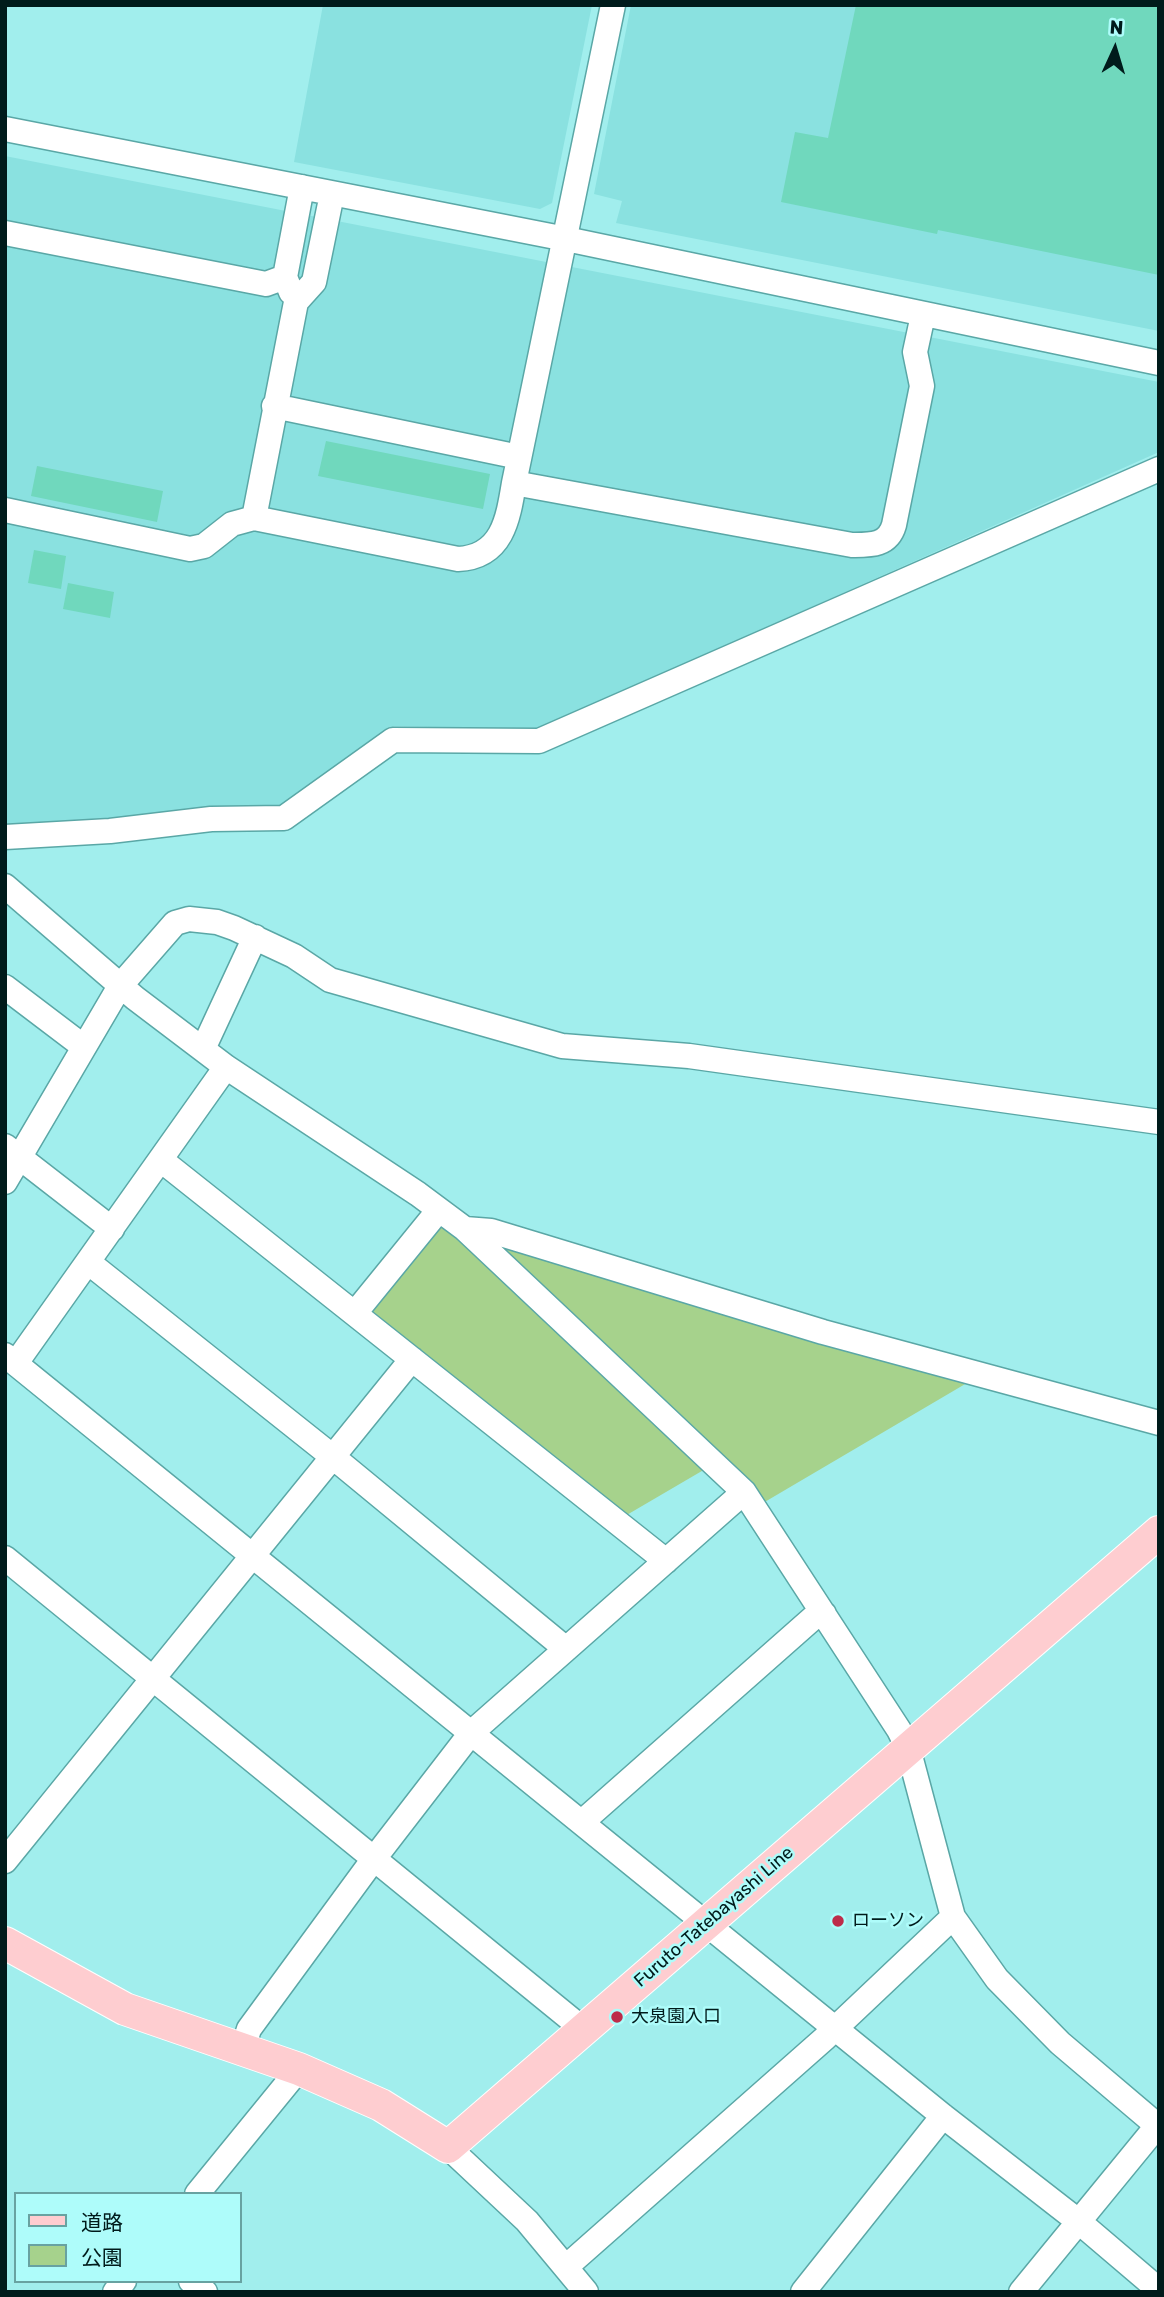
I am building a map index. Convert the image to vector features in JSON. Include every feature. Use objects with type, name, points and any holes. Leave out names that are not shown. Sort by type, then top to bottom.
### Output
[{"type":"main road","name":"Furuto-Tatebayashi Line","points":[[448,2147],[1159,1532]]},
{"type":"main road","points":[[5,1943],[125,2009],[299,2069],[382,2105],[448,2147]]},
{"type":"street","points":[[5,510],[190,549],[204,546],[232,524],[254,518],[295,529],[458,559],[472,559],[486,553],[500,538],[510,512],[519,457],[613,5]]},
{"type":"street","points":[[5,129],[566,239],[1159,363]]},
{"type":"street","points":[[296,302],[285,277],[302,187]]},
{"type":"street","points":[[254,518],[296,302],[314,282],[332,194]]},
{"type":"street","points":[[5,233],[266,284],[285,277]]},
{"type":"street","points":[[514,483],[852,545],[884,541],[891,535],[894,525],[922,386],[915,352],[923,315]]},
{"type":"street","points":[[274,406],[519,457]]},
{"type":"street","points":[[5,837],[110,831],[211,819],[284,818],[393,740],[539,741],[1159,468]]},
{"type":"street","points":[[5,887],[120,986],[226,1068],[418,1194],[465,1229],[744,1492],[908,1748],[953,1917],[998,1979],[1060,2043],[1158,2126],[1021,2292]]},
{"type":"street","points":[[5,1182],[13,1152],[84,1047],[120,986],[175,923],[182,920],[217,922],[255,937],[294,956],[330,980],[562,1046],[702,1058],[1159,1122]]},
{"type":"street","points":[[203,1049],[255,937]]},
{"type":"street","points":[[5,986],[84,1047]]},
{"type":"street","points":[[226,1068],[88,1262],[11,1359],[943,2116],[1078,2221],[1159,2290]]},
{"type":"street","points":[[13,1152],[112,1229]]},
{"type":"street","points":[[161,1160],[666,1561]]},
{"type":"street","points":[[355,1313],[438,1211]]},
{"type":"street","points":[[465,1229],[474,1227],[491,1231],[823,1332],[1159,1423]]},
{"type":"street","points":[[88,1262],[333,1457],[566,1648]]},
{"type":"street","points":[[5,1861],[412,1359]]},
{"type":"street","points":[[242,2051],[249,2029],[373,1860],[471,1733],[744,1492]]},
{"type":"street","points":[[5,1558],[584,2030]]},
{"type":"street","points":[[582,1822],[803,1627],[824,1614]]},
{"type":"street","points":[[566,2266],[835,2028],[953,1917]]},
{"type":"street","points":[[199,2192],[299,2069]]},
{"type":"street","points":[[803,2292],[943,2116]]},
{"type":"street","points":[[448,2147],[527,2221],[586,2292]]},
{"type":"shaded area","points":[[323,5],[592,5],[552,203],[540,209],[294,162]]},
{"type":"shaded area","points":[[631,5],[1159,5],[1159,331],[616,223],[622,201],[594,194]]},
{"type":"shaded area","points":[[5,156],[1159,382],[1159,452],[536,730],[394,726],[281,807],[5,826]]},
{"type":"green space","points":[[441,1222],[707,1468],[625,1516],[359,1317]]},
{"type":"green space","points":[[483,1236],[972,1380],[763,1503]]},
{"type":"building","points":[[856,5],[1159,5],[1159,275],[938,230],[937,234],[781,202],[795,132],[828,138]]},
{"type":"building","points":[[326,441],[490,474],[483,509],[318,476]]},
{"type":"building","points":[[37,466],[163,491],[157,522],[31,496]]},
{"type":"building","points":[[34,550],[66,556],[61,589],[28,583]]},
{"type":"building","points":[[68,583],[114,592],[110,618],[63,609]]},
{"type":"place","name":"ローソン","points":[[838,1921]]},
{"type":"place","name":"大泉園入口","points":[[617,2017]]}]
